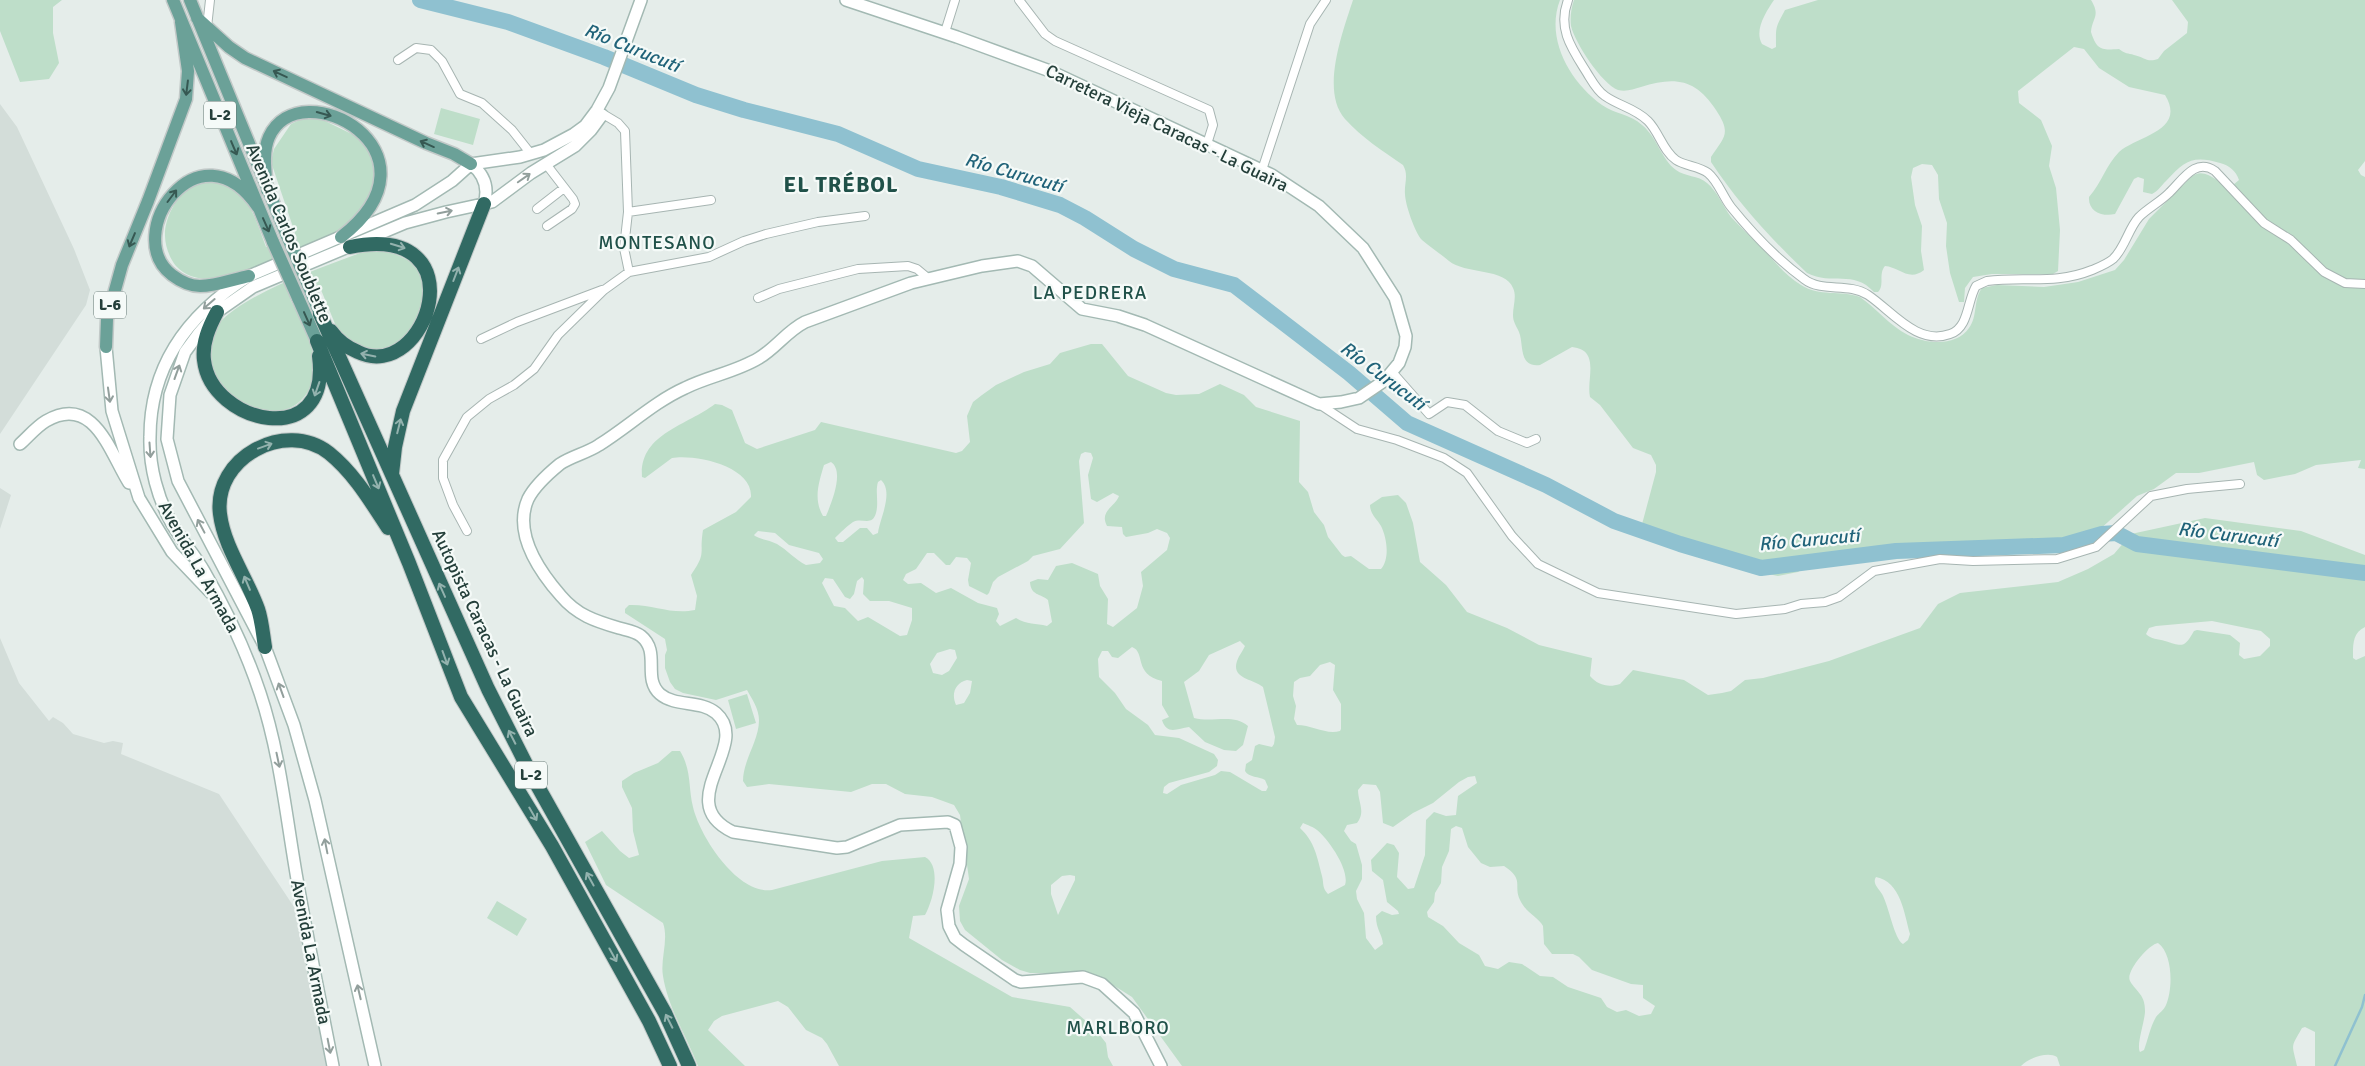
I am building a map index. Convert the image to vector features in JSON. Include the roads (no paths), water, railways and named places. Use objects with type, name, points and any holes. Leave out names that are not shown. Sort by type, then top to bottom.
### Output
[{"type":"highway","points":[[392,474],[395,447],[403,411],[484,204]]},
{"type":"highway","points":[[320,314],[338,340],[350,348],[369,356],[383,357],[398,352],[410,342],[419,328],[429,300],[430,288],[428,277],[421,261],[409,250],[394,244],[345,242]]},
{"type":"highway","points":[[217,312],[204,348],[207,371],[216,389],[230,402],[260,417],[281,419],[291,416],[299,413],[313,399],[318,391],[320,373],[316,341]]},
{"type":"highway","name":"Autopista Caracas - La Guaira","points":[[320,314],[488,689],[532,776],[665,1013],[689,1066]]},
{"type":"highway","name":"L-2","points":[[316,341],[409,563],[461,696],[552,846],[649,1022],[670,1066]]},
{"type":"highway","points":[[265,647],[259,611],[224,530],[220,514],[224,486],[238,462],[252,452],[270,444],[294,440],[306,442],[328,453],[351,475],[370,500],[409,563]]},
{"type":"main road","name":"Avenida Carlos Soublette","points":[[173,0],[258,207],[316,341]]},
{"type":"main road","name":"Avenida Carlos Soublette","points":[[190,0],[320,314]]},
{"type":"main road","name":"Avenida La Armada","points":[[631,41],[641,0]]},
{"type":"main road","name":"Avenida La Armada","points":[[333,1066],[302,910],[274,742],[260,693],[245,652],[219,600],[203,570],[172,525],[162,503],[151,460],[151,424],[162,374],[170,354],[186,329],[210,303],[249,276],[345,242],[424,217],[499,199],[518,182],[575,146],[591,130],[612,90],[647,0]]},
{"type":"main road","name":"Carretera Vieja Caracas - La Guaira","points":[[846,0],[865,3],[1050,71],[1262,170],[1319,206],[1363,248],[1395,298],[1406,336],[1403,355],[1393,373],[1363,396],[1341,402],[1319,404],[1310,402],[1145,325],[1118,316],[1082,309],[1025,262],[997,262],[930,278],[887,291],[794,328],[759,358],[721,376],[684,388],[599,445],[562,463],[547,476],[529,498],[524,520],[527,539],[539,567],[571,607],[589,620],[633,632],[644,640],[652,659],[651,676],[655,688],[661,695],[670,700],[706,708],[717,714],[722,720],[724,746],[708,797],[714,818],[723,827],[733,832],[837,848],[854,844],[886,829],[900,825],[948,822],[955,825],[961,847],[960,864],[947,918],[955,938],[1015,980],[1021,982],[1083,977],[1102,984],[1134,1013],[1162,1066]]},
{"type":"main road","points":[[197,18],[245,58],[426,143],[454,154],[471,164],[486,183],[488,190],[484,204]]},
{"type":"main road","name":"L-6","points":[[181,22],[188,71],[186,99],[122,265],[107,319],[106,346],[112,411],[139,498],[172,552],[219,600]]},
{"type":"main road","points":[[268,190],[267,144],[273,131],[284,119],[304,112],[319,112],[356,128],[369,138],[376,150],[380,159],[381,179],[376,197],[367,213],[345,242]]},
{"type":"main road","name":"Avenida La Armada","points":[[375,1066],[315,800],[294,725],[265,647],[178,481],[169,450],[167,417],[170,395],[176,373],[185,352],[217,312],[253,287],[415,205],[452,181],[471,164],[531,154],[553,147],[585,126],[600,112]]},
{"type":"main road","points":[[249,276],[200,286],[185,283],[168,272],[160,261],[156,245],[156,233],[168,200],[181,185],[197,176],[214,175],[229,180],[243,188],[258,207]]},
{"type":"main road","points":[[20,444],[37,427],[52,418],[72,414],[86,418],[103,434],[121,471],[139,498]]},
{"type":"street","points":[[207,28],[210,0]]},
{"type":"street","points":[[945,32],[955,0]]},
{"type":"street","points":[[1019,0],[1044,34],[1055,41],[1209,110],[1213,124],[1207,144]]},
{"type":"street","points":[[1262,170],[1310,24],[1326,0]]},
{"type":"street","points":[[1568,0],[1563,24],[1568,43],[1603,95],[1631,108],[1646,120],[1674,158],[1707,172],[1730,206],[1749,228],[1790,268],[1806,280],[1820,286],[1844,287],[1861,291],[1900,322],[1920,333],[1942,336],[1957,331],[1965,319],[1976,286],[1987,281],[2061,280],[2106,264],[2118,252],[2139,217],[2169,193],[2192,169],[2205,166],[2215,171],[2264,224],[2291,240],[2324,272],[2345,284],[2365,284]]},
{"type":"street","points":[[398,60],[416,48],[431,50],[442,61],[460,94],[482,104],[512,130],[531,154]]},
{"type":"street","points":[[600,112],[618,123],[624,131],[628,212],[624,248],[629,272]]},
{"type":"street","points":[[546,164],[575,204],[572,209],[547,226]]},
{"type":"street","points":[[538,209],[564,188]]},
{"type":"street","points":[[628,212],[710,200]]},
{"type":"street","points":[[467,532],[453,505],[443,478],[444,460],[454,439],[467,417],[489,399],[514,385],[534,369],[558,335],[604,290],[629,272],[708,258],[744,241],[766,234],[818,222],[865,216]]},
{"type":"street","points":[[758,298],[779,290],[858,269],[908,266],[917,269],[930,278]]},
{"type":"street","points":[[481,339],[517,322],[604,290]]},
{"type":"street","points":[[1393,373],[1429,414],[1447,402],[1465,405],[1498,431],[1527,443],[1536,439]]},
{"type":"street","points":[[1319,404],[1357,430],[1397,440],[1444,458],[1467,473],[1512,536],[1538,564],[1598,593],[1736,614],[1785,609],[1801,604],[1825,602],[1839,597],[1874,571],[1940,559],[1973,561],[2057,559],[2096,547],[2151,496],[2186,489],[2240,484]]},
{"type":"waterway","name":"Río Curucutí","points":[[420,0],[508,22],[604,57],[696,95],[744,110],[838,134],[918,169],[1001,187],[1060,205],[1085,218],[1134,249],[1174,269],[1234,285],[1349,373],[1407,423],[1546,485],[1614,521],[1680,544],[1761,568],[1896,551],[2064,545],[2102,534],[2116,533],[2137,544],[2365,573]]},
{"type":"waterway","points":[[2335,1066],[2362,1007],[2365,995]]},
{"type":"district","name":"EL TRÉBOL","points":[[841,184]]},
{"type":"district","name":"MONTESANO","points":[[657,243]]},
{"type":"district","name":"LA PEDRERA","points":[[1090,293]]},
{"type":"district","name":"MARLBORO","points":[[1118,1028]]}]
